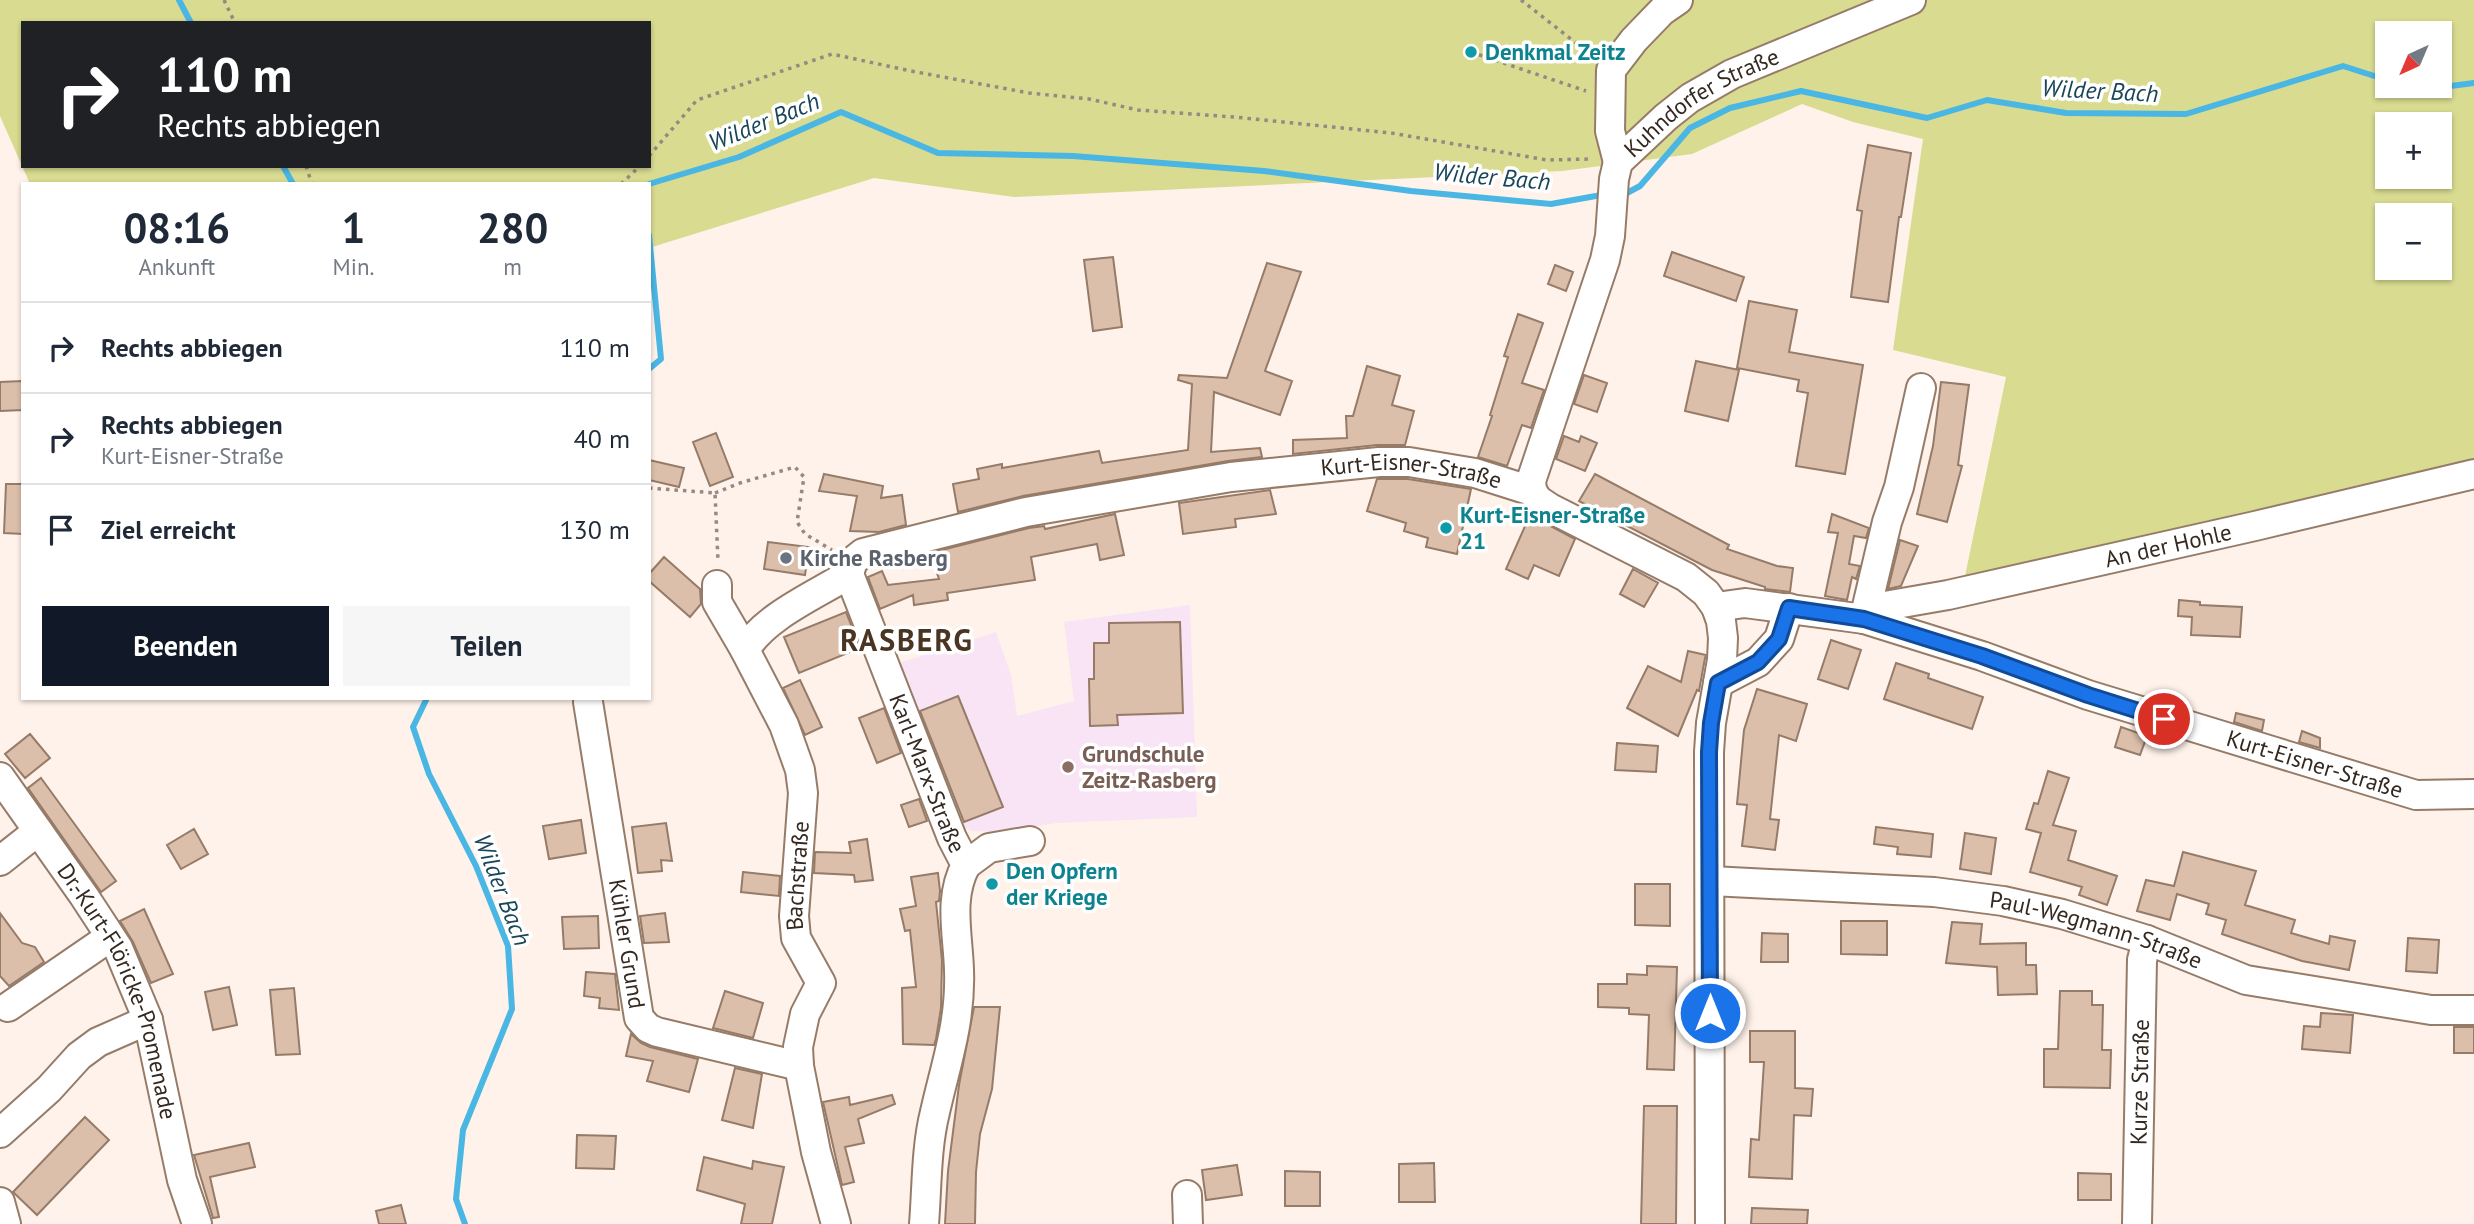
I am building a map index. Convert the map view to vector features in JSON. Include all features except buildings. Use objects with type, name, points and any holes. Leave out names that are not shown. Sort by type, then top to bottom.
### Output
[{"type":"street","points":[[1532,491],[1531,481],[1600,279],[1610,236],[1615,182],[1610,131],[1611,70],[1634,40],[1662,11],[1678,0]]},
{"type":"street","name":"Kuhndorfer Straße","points":[[1615,182],[1690,98],[1732,74],[1912,0]]},
{"type":"street","points":[[1864,619],[1887,522],[1899,486],[1921,388]]},
{"type":"street","name":"Kurt-Eisner-Straße","points":[[849,574],[853,561],[863,553],[1026,512],[1231,477],[1379,462],[1409,462],[1475,473],[1532,491],[1538,500],[1550,508],[1686,577],[1706,593],[1716,607],[1745,603],[1864,619],[1982,656],[2088,695],[2416,795],[2474,794]]},
{"type":"street","name":"An der Hohle","points":[[1864,619],[1879,607],[1948,595],[2474,474]]},
{"type":"street","points":[[745,650],[752,638],[768,624],[849,574]]},
{"type":"street","name":"Karl-Marx-Straße","points":[[849,574],[952,838],[966,865],[959,877],[954,898],[959,972],[958,1015],[953,1044],[934,1112],[929,1143],[924,1224]]},
{"type":"street","name":"Bachstraße","points":[[717,585],[717,603],[784,724],[800,770],[803,793],[794,916],[796,938],[821,983],[805,1014],[798,1046],[799,1066],[816,1152],[836,1224]]},
{"type":"street","points":[[1710,1224],[1709,752],[1723,638],[1716,607]]},
{"type":"street","points":[[1718,683],[1758,662],[1779,639],[1789,608]]},
{"type":"street","name":"Kühler Grund","points":[[588,702],[639,1018],[648,1028],[657,1032],[799,1066]]},
{"type":"street","name":"Dr.-Kurt-Flöricke-Promenade","points":[[2,783],[118,948],[148,1020],[183,1180],[197,1224]]},
{"type":"street","points":[[0,861],[38,831]]},
{"type":"street","points":[[966,865],[989,848],[1031,841]]},
{"type":"street","name":"Paul-Wegmann-Straße","points":[[1711,881],[1968,895],[2037,907],[2147,940],[2246,980],[2431,1010],[2474,1010]]},
{"type":"street","points":[[8,1007],[110,937]]},
{"type":"street","name":"Kurze Straße","points":[[2137,1224],[2142,960],[2147,940]]},
{"type":"street","points":[[0,1133],[49,1089],[79,1056],[98,1042],[148,1020]]},
{"type":"street","points":[[1187,1195],[1188,1224]]},
{"type":"street","points":[[0,1202],[6,1224]]},
{"type":"path","points":[[224,0],[234,21]]},
{"type":"path","points":[[1521,0],[1611,70]]},
{"type":"path","points":[[1471,52],[1611,99]]},
{"type":"path","points":[[651,154],[697,100],[832,54],[911,72],[1029,93],[1089,99],[1138,110],[1391,133],[1547,160],[1595,158],[1615,182]]},
{"type":"path","points":[[623,182],[638,168]]},
{"type":"path","points":[[651,488],[715,493],[796,467],[804,477],[797,522],[805,534],[834,552],[849,574]]},
{"type":"path","points":[[715,493],[719,543],[717,585]]},
{"type":"shaded area","name":"Grundschule Zeitz-Rasberg","points":[[1190,605],[1197,817],[1056,823],[999,832],[972,831],[966,828],[899,663],[996,632],[1011,675],[1017,716],[1074,701],[1064,622]]},
{"type":"green space","points":[[0,0],[2474,0],[2474,461],[1963,586],[2006,377],[1893,350],[1923,139],[1853,122],[1802,104],[1692,154],[1562,171],[1014,197],[874,178],[651,247],[651,182],[29,182],[23,168],[651,168],[651,21],[21,21],[21,164],[0,116]]},
{"type":"waterway","points":[[179,0],[190,21]]},
{"type":"waterway","name":"Wilder Bach","points":[[1621,193],[1640,186],[1690,128],[1730,108],[1801,91],[1927,118],[1987,100],[2066,113],[2186,114],[2343,66],[2375,76]]},
{"type":"waterway","name":"Wilder Bach","points":[[2452,86],[2474,83]]},
{"type":"waterway","name":"Wilder Bach","points":[[651,183],[739,157],[841,112],[938,153],[1073,156],[1264,171],[1411,191],[1551,204],[1607,194]]},
{"type":"waterway","points":[[284,168],[292,182]]},
{"type":"waterway","name":"Wilder Bach","points":[[651,256],[661,359],[651,367]]},
{"type":"waterway","name":"Wilder Bach","points":[[426,700],[413,727],[429,774],[476,866],[508,946],[512,1009],[463,1130],[456,1199],[465,1224]]},
{"type":"place","name":"Denkmal Zeitz","points":[[1471,52]]},
{"type":"place","name":"Kurt-Eisner-Straße 21","points":[[1446,528]]},
{"type":"place","name":"Kirche Rasberg","points":[[786,558]]},
{"type":"place","name":"Grundschule Zeitz-Rasberg","points":[[1068,767]]},
{"type":"place","name":"Den Opfern der Kriege","points":[[992,884]]},
{"type":"district","name":"RASBERG","points":[[907,641]]},
{"type":"route","points":[[1710,1013],[1709,752],[1718,683],[1758,662],[1779,639],[1789,608],[1864,619],[1982,656],[2088,695],[2164,719]]}]
